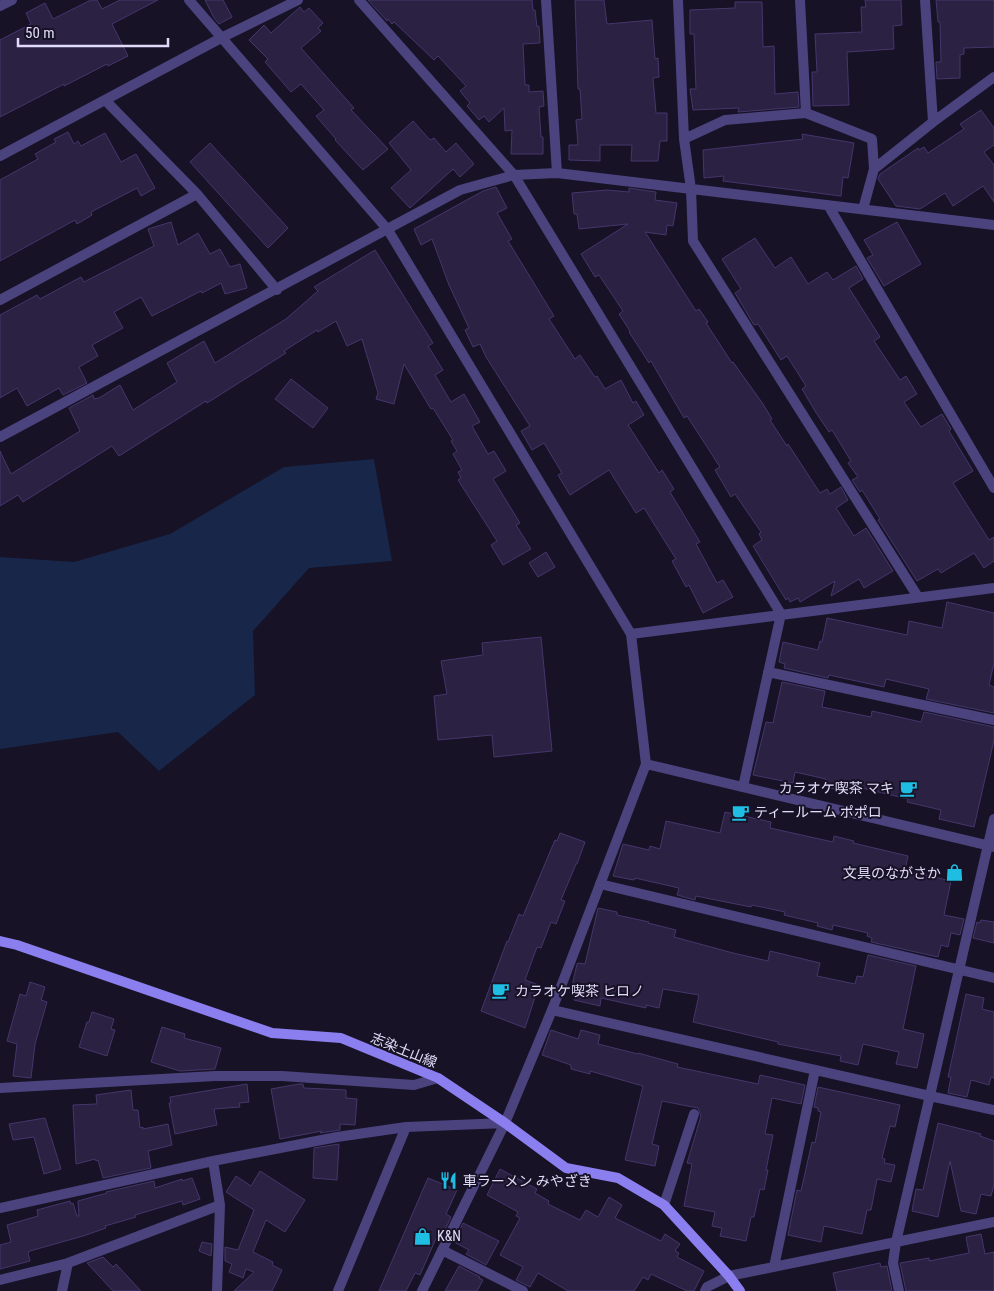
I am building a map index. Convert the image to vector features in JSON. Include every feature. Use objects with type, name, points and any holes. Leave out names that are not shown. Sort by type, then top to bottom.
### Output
[{"type":"main road","name":"志染土山線","points":[[0,941],[17,945],[272,1033],[341,1038],[438,1078],[505,1123],[566,1168],[618,1178],[664,1205],[729,1276],[740,1291]]},
{"type":"street","points":[[0,6],[12,0]]},
{"type":"street","points":[[189,0],[388,230],[631,634],[646,764],[552,1010],[505,1123],[422,1291]]},
{"type":"street","points":[[0,156],[222,38],[298,0]]},
{"type":"street","points":[[359,0],[514,175],[781,614],[743,787]]},
{"type":"street","points":[[546,0],[557,173]]},
{"type":"street","points":[[678,0],[684,139],[691,189],[693,240],[918,597]]},
{"type":"street","points":[[800,0],[806,113]]},
{"type":"street","points":[[925,0],[932,122]]},
{"type":"street","points":[[874,169],[932,122],[994,77]]},
{"type":"street","points":[[105,100],[197,194],[277,290]]},
{"type":"street","points":[[684,139],[725,120],[806,113],[872,139],[874,169],[863,209]]},
{"type":"street","points":[[0,437],[277,290],[460,190],[514,175],[557,173],[994,225]]},
{"type":"street","points":[[0,300],[197,194]]},
{"type":"street","points":[[828,205],[994,488]]},
{"type":"street","points":[[982,468],[994,470]]},
{"type":"street","points":[[631,634],[994,588]]},
{"type":"street","points":[[768,672],[994,720]]},
{"type":"street","points":[[646,764],[991,846]]},
{"type":"street","points":[[899,1291],[894,1263],[896,1242],[959,971],[991,846],[994,819]]},
{"type":"street","points":[[600,884],[994,978]]},
{"type":"street","points":[[552,1010],[994,1110]]},
{"type":"street","points":[[774,1267],[815,1070]]},
{"type":"street","points":[[0,1088],[215,1076],[282,1076],[414,1085],[438,1078]]},
{"type":"street","points":[[664,1205],[694,1114]]},
{"type":"street","points":[[0,1208],[213,1160],[337,1137],[406,1127],[505,1123]]},
{"type":"street","points":[[338,1291],[406,1127]]},
{"type":"street","points":[[213,1160],[220,1204],[217,1291]]},
{"type":"street","points":[[0,1280],[68,1263],[220,1204]]},
{"type":"street","points":[[705,1291],[707,1287],[729,1276],[994,1222]]},
{"type":"street","points":[[442,1250],[523,1291]]},
{"type":"street","points":[[62,1291],[68,1263]]},
{"type":"water","points":[[374,459],[392,561],[309,568],[253,631],[255,695],[159,771],[118,732],[0,749],[0,557],[74,562],[170,534],[284,467]]},
{"type":"building","points":[[91,0],[97,0],[102,9],[120,0],[158,0],[112,24],[128,56],[108,66],[107,64],[64,86],[64,84],[0,117],[0,40],[31,24],[26,13],[45,3],[53,19]]},
{"type":"building","points":[[205,0],[223,0],[232,17],[219,24]]},
{"type":"building","points":[[368,0],[532,0],[537,27],[539,26],[540,43],[523,44],[525,85],[529,85],[529,92],[543,91],[544,106],[539,107],[543,154],[511,154],[512,130],[505,131],[504,108],[489,122],[484,116],[479,120],[467,106],[470,103],[460,91],[466,86],[438,56],[434,60],[394,22],[392,24],[388,19],[387,21]]},
{"type":"building","points":[[575,0],[604,0],[607,24],[652,20],[655,59],[658,58],[659,77],[653,78],[656,113],[667,113],[667,141],[660,141],[658,161],[631,161],[632,145],[600,145],[600,161],[569,160],[569,145],[578,145],[576,120],[582,119],[580,89],[578,89]]},
{"type":"building","points":[[865,0],[901,0],[902,25],[893,26],[894,49],[847,52],[849,105],[813,106],[812,72],[817,72],[815,34],[862,32],[861,7],[866,7]]},
{"type":"building","points":[[936,0],[994,0],[994,47],[964,48],[964,54],[960,55],[960,78],[937,79],[936,62],[941,62],[940,22],[938,22]]},
{"type":"building","points":[[735,2],[762,2],[763,47],[774,46],[775,94],[798,92],[799,107],[738,112],[739,108],[693,110],[690,89],[696,89],[694,34],[690,34],[690,10],[735,8]]},
{"type":"building","points":[[300,7],[304,12],[309,8],[323,23],[318,28],[321,31],[301,48],[354,108],[351,110],[388,149],[363,170],[316,116],[324,110],[301,84],[291,92],[265,62],[268,59],[249,40],[264,25],[271,33]]},
{"type":"building","points":[[981,110],[994,128],[994,145],[984,152],[994,165],[994,202],[983,186],[953,206],[945,193],[920,209],[896,206],[878,179],[880,174],[918,148],[919,150],[924,147],[928,153],[964,129],[960,124]]},
{"type":"building","points":[[413,121],[430,140],[434,138],[446,152],[456,143],[474,164],[460,177],[453,169],[410,208],[391,188],[411,170],[389,143]]},
{"type":"building","points":[[68,132],[74,144],[78,141],[81,146],[105,133],[121,162],[136,154],[155,188],[141,196],[137,188],[91,212],[92,215],[77,224],[75,220],[0,261],[0,180],[38,159],[35,154],[56,142],[54,139]]},
{"type":"building","points":[[802,134],[854,143],[848,178],[843,177],[841,196],[723,181],[724,176],[704,178],[703,150],[803,139]]},
{"type":"building","points":[[210,143],[288,228],[268,248],[190,162]]},
{"type":"building","points":[[496,187],[507,208],[497,213],[512,239],[508,241],[554,316],[549,319],[575,359],[580,355],[605,389],[621,380],[633,403],[636,401],[644,415],[628,425],[659,473],[662,470],[674,489],[670,492],[700,542],[696,544],[717,583],[723,580],[733,597],[703,613],[689,585],[686,587],[672,561],[676,559],[644,508],[636,513],[609,470],[570,495],[558,475],[562,473],[544,443],[532,450],[521,431],[530,426],[486,357],[480,344],[473,347],[465,330],[469,328],[449,285],[432,239],[421,245],[414,229],[483,191]]},
{"type":"building","points":[[629,188],[656,192],[655,200],[677,203],[673,226],[667,225],[666,235],[645,232],[696,311],[699,309],[732,363],[763,404],[772,419],[770,420],[820,493],[827,489],[830,494],[841,487],[848,500],[836,508],[854,536],[866,528],[893,571],[864,588],[859,579],[831,596],[835,581],[800,602],[798,598],[790,602],[788,598],[786,600],[753,546],[762,540],[759,534],[761,532],[735,494],[731,497],[715,470],[720,467],[687,416],[684,418],[651,361],[649,363],[629,332],[619,314],[623,311],[599,275],[595,277],[581,254],[628,224],[579,229],[577,214],[574,214],[572,193],[607,190],[629,192]]},
{"type":"building","points":[[171,222],[178,245],[198,233],[210,254],[220,249],[230,267],[240,264],[247,288],[225,294],[221,283],[152,316],[141,297],[114,312],[123,328],[92,345],[98,356],[79,367],[87,383],[63,395],[59,388],[27,406],[17,388],[0,398],[0,315],[37,295],[40,299],[81,277],[84,282],[154,246],[148,229]]},
{"type":"building","points":[[897,222],[921,264],[884,286],[867,258],[873,255],[864,240]]},
{"type":"building","points":[[755,238],[775,268],[791,257],[808,284],[827,272],[833,280],[856,266],[863,279],[849,288],[880,337],[874,341],[900,380],[906,376],[917,394],[904,402],[921,427],[942,414],[951,429],[949,431],[973,471],[953,483],[989,540],[994,537],[994,561],[984,568],[974,553],[941,573],[938,569],[917,581],[878,520],[880,519],[862,490],[860,492],[852,480],[858,477],[848,463],[851,461],[832,430],[829,432],[815,411],[802,389],[806,386],[787,356],[781,360],[758,324],[754,325],[735,293],[741,289],[722,259]]},
{"type":"building","points":[[375,250],[433,343],[428,346],[443,370],[435,375],[451,402],[464,394],[480,422],[472,426],[488,454],[494,451],[506,471],[493,479],[520,523],[516,525],[531,549],[503,565],[491,545],[497,541],[458,480],[461,478],[458,472],[462,470],[453,454],[457,451],[451,441],[453,440],[433,408],[431,409],[404,364],[394,404],[376,399],[378,393],[362,339],[347,346],[336,321],[318,332],[317,330],[284,351],[286,353],[119,456],[112,446],[23,502],[18,495],[0,506],[0,451],[11,474],[80,431],[69,408],[93,395],[94,399],[99,398],[120,385],[133,410],[177,382],[167,363],[204,341],[215,363],[286,319],[318,291],[314,287]]},
{"type":"building","points":[[291,379],[328,408],[313,428],[275,399]]},
{"type":"building","points":[[546,552],[555,567],[538,577],[529,563]]},
{"type":"building","points":[[947,602],[994,613],[994,663],[989,685],[994,687],[994,713],[926,699],[929,689],[886,679],[884,687],[829,675],[828,678],[784,668],[785,664],[779,662],[783,642],[818,650],[820,641],[822,642],[827,618],[907,635],[909,621],[942,628]]},
{"type":"building","points":[[541,637],[552,751],[494,757],[492,735],[438,740],[434,696],[447,694],[441,661],[483,655],[482,643]]},
{"type":"building","points":[[782,682],[825,691],[822,707],[871,717],[872,711],[921,722],[924,712],[994,727],[994,740],[974,827],[939,819],[941,810],[907,802],[908,799],[849,785],[848,792],[825,787],[826,779],[795,772],[793,783],[753,775],[766,722],[773,723]]},
{"type":"building","points":[[725,812],[771,822],[770,828],[833,842],[834,836],[854,841],[853,843],[908,856],[905,870],[951,881],[944,915],[964,919],[960,935],[951,933],[948,947],[941,945],[938,957],[871,942],[872,938],[867,936],[868,933],[833,925],[832,930],[817,926],[818,923],[784,915],[785,912],[696,896],[695,900],[677,895],[679,888],[635,878],[634,880],[613,876],[623,844],[649,850],[650,846],[660,849],[666,821],[720,833]]},
{"type":"building","points":[[560,833],[585,842],[561,900],[565,901],[556,924],[551,922],[541,948],[537,947],[525,980],[539,985],[525,1028],[481,1011],[507,941],[519,914],[523,916],[555,840],[557,841]]},
{"type":"building","points":[[598,908],[617,912],[617,915],[676,930],[674,937],[733,953],[768,961],[770,951],[820,963],[817,976],[855,984],[857,976],[863,977],[868,955],[916,966],[903,1029],[924,1034],[917,1068],[896,1064],[899,1052],[863,1044],[858,1065],[840,1061],[841,1056],[778,1044],[778,1042],[693,1022],[699,995],[663,989],[659,1008],[646,1005],[646,1008],[601,998],[600,1006],[574,1000],[577,988],[572,986],[577,964],[585,964]]},
{"type":"building","points":[[981,920],[994,922],[994,943],[973,938],[977,922],[980,923]]},
{"type":"building","points":[[30,982],[45,987],[41,1000],[47,1002],[35,1044],[31,1078],[13,1076],[17,1044],[7,1041],[20,994],[26,996]]},
{"type":"building","points":[[966,994],[984,998],[982,1009],[994,1012],[994,1078],[991,1077],[989,1085],[971,1080],[967,1097],[948,1093],[951,1077],[948,1077]]},
{"type":"building","points":[[92,1012],[114,1019],[111,1029],[115,1030],[107,1056],[79,1047]]},
{"type":"building","points":[[162,1027],[185,1034],[184,1038],[221,1048],[215,1069],[180,1071],[151,1062]]},
{"type":"building","points":[[551,1030],[578,1039],[581,1030],[600,1035],[598,1044],[678,1064],[677,1067],[758,1084],[760,1075],[805,1085],[801,1104],[772,1098],[765,1134],[773,1135],[766,1170],[768,1170],[764,1190],[760,1189],[754,1217],[751,1217],[746,1241],[720,1236],[722,1228],[712,1226],[715,1212],[684,1206],[692,1164],[687,1163],[701,1116],[698,1108],[662,1101],[652,1144],[659,1146],[655,1166],[625,1160],[643,1086],[590,1071],[590,1074],[571,1069],[571,1065],[542,1055]]},
{"type":"building","points":[[247,1084],[249,1102],[239,1103],[240,1107],[214,1109],[217,1125],[175,1134],[169,1103],[171,1103],[170,1097]]},
{"type":"building","points":[[303,1084],[304,1088],[346,1090],[346,1098],[357,1099],[355,1125],[340,1124],[340,1130],[320,1133],[322,1131],[280,1139],[271,1089]]},
{"type":"building","points":[[818,1087],[900,1105],[895,1127],[890,1126],[882,1158],[885,1159],[884,1163],[895,1165],[891,1182],[877,1179],[871,1210],[867,1210],[862,1234],[824,1226],[821,1242],[788,1235],[797,1190],[801,1191],[812,1142],[815,1143],[821,1112],[818,1111],[818,1108],[814,1107]]},
{"type":"building","points":[[131,1090],[133,1110],[138,1110],[140,1128],[168,1124],[172,1145],[148,1151],[151,1168],[103,1178],[98,1160],[96,1161],[95,1159],[76,1164],[73,1105],[97,1104],[96,1095]]},
{"type":"building","points":[[45,1118],[61,1169],[44,1174],[34,1137],[13,1140],[9,1124]]},
{"type":"building","points":[[938,1123],[981,1134],[980,1136],[994,1141],[994,1185],[991,1196],[981,1194],[976,1214],[961,1211],[950,1161],[938,1217],[912,1211],[916,1189],[923,1190]]},
{"type":"building","points":[[339,1144],[337,1180],[313,1178],[314,1148]]},
{"type":"building","points":[[500,1169],[537,1189],[535,1193],[549,1201],[548,1204],[580,1220],[586,1210],[598,1217],[609,1197],[622,1205],[615,1218],[661,1241],[665,1234],[680,1244],[675,1251],[679,1253],[677,1257],[704,1271],[694,1291],[687,1291],[651,1274],[648,1280],[643,1277],[634,1291],[568,1291],[538,1273],[530,1287],[516,1280],[523,1267],[500,1255],[520,1218],[516,1216],[518,1212],[487,1195]]},
{"type":"building","points":[[260,1171],[305,1200],[285,1232],[266,1220],[253,1252],[273,1262],[272,1265],[282,1270],[272,1291],[234,1291],[254,1272],[246,1269],[243,1278],[229,1272],[232,1264],[225,1261],[225,1247],[238,1250],[254,1210],[226,1192],[236,1176],[251,1186]]},
{"type":"building","points":[[192,1178],[200,1199],[183,1205],[182,1201],[135,1215],[136,1217],[105,1226],[106,1228],[83,1236],[30,1251],[28,1253],[30,1261],[0,1269],[0,1245],[11,1242],[7,1225],[38,1216],[37,1210],[70,1201],[71,1204],[73,1203],[77,1216],[79,1216],[78,1201],[106,1192],[154,1181],[155,1188],[182,1179],[182,1181]]},
{"type":"building","points":[[428,1178],[457,1190],[446,1214],[451,1217],[442,1236],[438,1234],[420,1275],[415,1273],[406,1291],[379,1291]]},
{"type":"building","points":[[463,1223],[499,1241],[486,1265],[466,1254],[469,1250],[454,1242]]},
{"type":"building","points":[[981,1234],[985,1254],[994,1252],[994,1291],[906,1291],[900,1263],[929,1258],[929,1261],[969,1253],[966,1237]]},
{"type":"building","points":[[202,1242],[212,1244],[211,1256],[199,1251]]},
{"type":"building","points":[[103,1257],[113,1267],[116,1264],[141,1291],[113,1291],[87,1263]]},
{"type":"building","points":[[880,1263],[881,1267],[887,1266],[892,1291],[837,1291],[833,1273]]},
{"type":"building","points":[[459,1266],[483,1280],[477,1291],[445,1291]]},
{"type":"place","name":"カラオケ喫茶 マキ","points":[[908,788]]},
{"type":"place","name":"ティールーム ポポロ","points":[[740,812]]},
{"type":"place","name":"文具のながさか","points":[[955,873]]},
{"type":"place","name":"カラオケ喫茶 ヒロノ","points":[[501,991]]},
{"type":"place","name":"車ラーメン みやざき","points":[[449,1181]]},
{"type":"place","name":"K&N","points":[[423,1236]]}]
